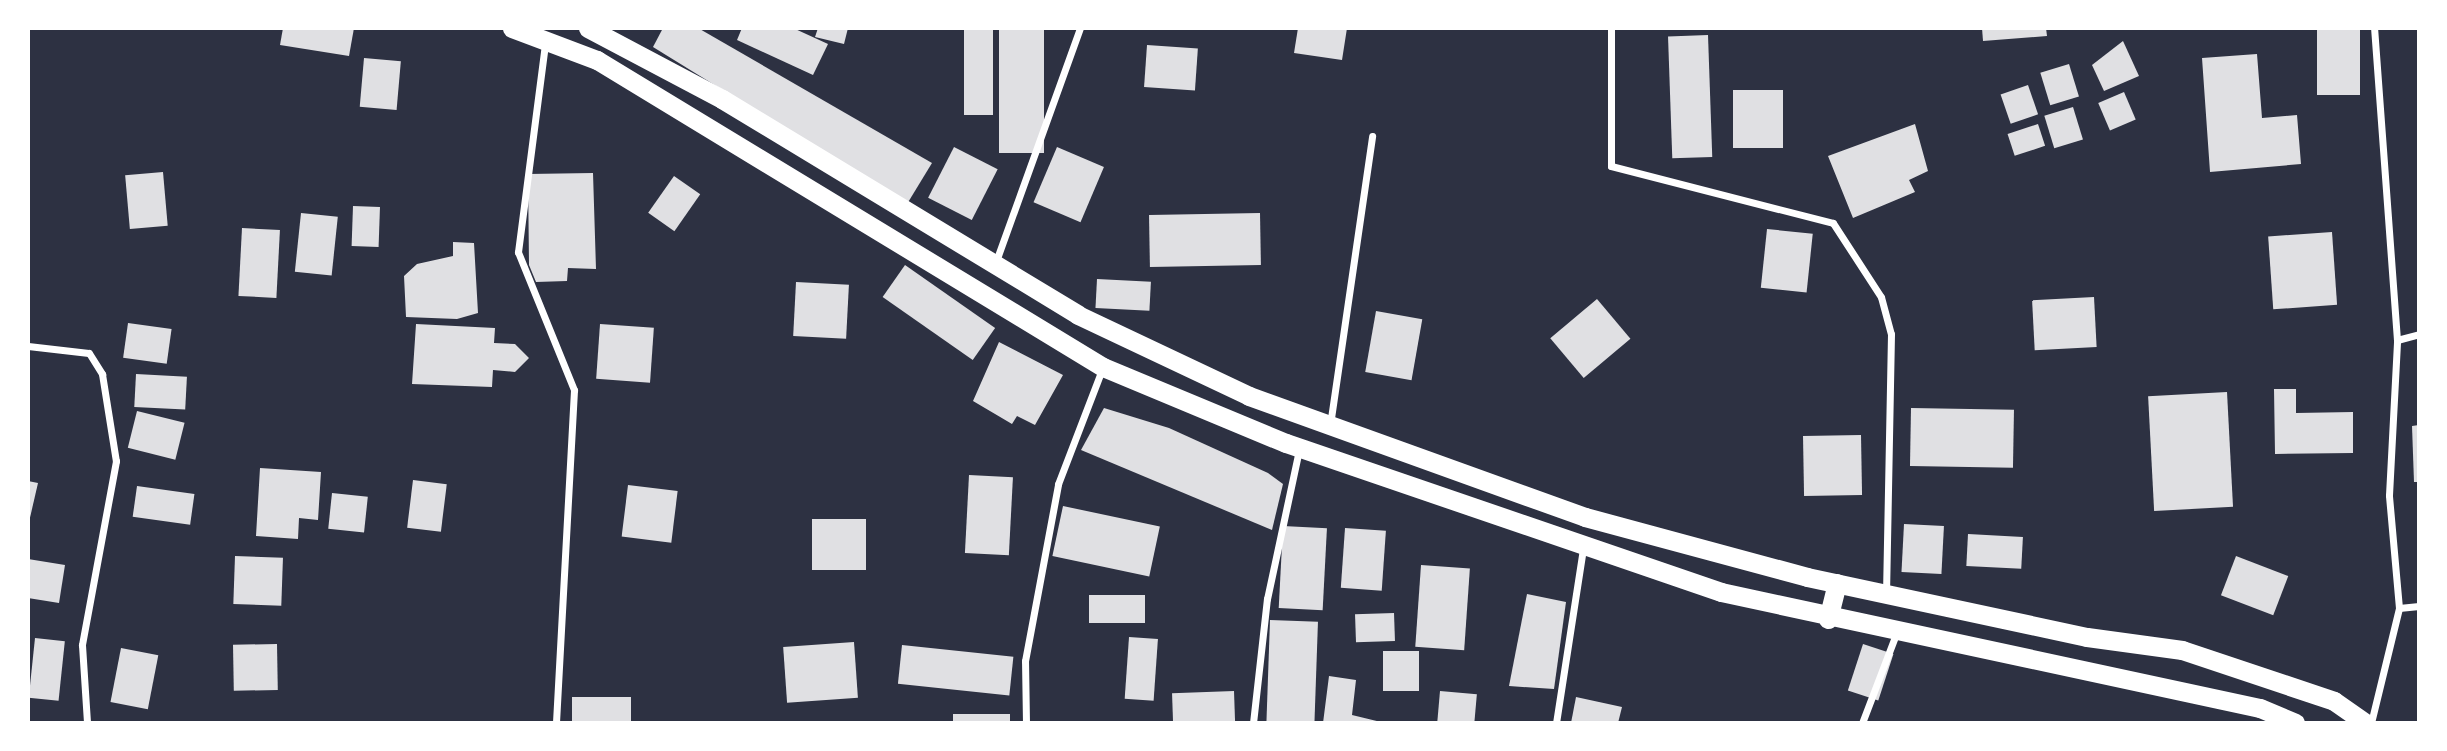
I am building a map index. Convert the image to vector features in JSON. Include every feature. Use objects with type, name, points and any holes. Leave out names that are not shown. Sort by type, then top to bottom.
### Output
[{"type":"highway","points":[[512,28],[546,38],[597,60],[750,148],[1103,367],[1300,446],[1583,548],[1828,619],[2260,708],[2295,723]]},
{"type":"highway","points":[[588,28],[643,54],[1078,315],[1249,397],[1585,517],[1886,594],[2087,637],[2182,650],[2323,696],[2365,723]]},
{"type":"highway","points":[[982,292],[996,264]]},
{"type":"highway","points":[[1828,619],[1837,583]]},
{"type":"street","points":[[996,264],[1080,28]]},
{"type":"street","points":[[1611,28],[1611,166],[1833,223],[1881,298],[1891,334],[1886,594]]},
{"type":"street","points":[[2371,723],[2399,608],[2389,495],[2397,340],[2374,28]]},
{"type":"street","points":[[546,38],[518,252],[574,390],[556,723]]},
{"type":"street","points":[[1330,425],[1372,136]]},
{"type":"street","points":[[2397,340],[2419,334]]},
{"type":"street","points":[[28,346],[89,353],[102,374],[116,461],[82,645],[88,723]]},
{"type":"street","points":[[1026,723],[1025,661],[1058,484],[1103,367]]},
{"type":"street","points":[[1253,723],[1267,600],[1300,446]]},
{"type":"street","points":[[1556,723],[1583,548]]},
{"type":"street","points":[[2399,608],[2419,606]]},
{"type":"street","points":[[1862,723],[1896,634]]},
{"type":"building","points":[[283,28],[354,28],[349,56],[280,45]]},
{"type":"building","points":[[663,28],[698,28],[932,163],[907,204],[653,47]]},
{"type":"building","points":[[742,28],[793,28],[828,44],[813,75],[737,40]]},
{"type":"building","points":[[818,28],[848,28],[844,44],[815,37]]},
{"type":"building","points":[[964,28],[993,28],[993,115],[964,115]]},
{"type":"building","points":[[999,28],[1044,28],[1044,153],[999,153]]},
{"type":"building","points":[[1298,28],[1347,28],[1342,60],[1294,53]]},
{"type":"building","points":[[1982,28],[2046,28],[2047,36],[1983,41]]},
{"type":"building","points":[[2317,28],[2360,28],[2360,95],[2317,95]]},
{"type":"building","points":[[1708,35],[1712,157],[1672,158],[1668,36]]},
{"type":"building","points":[[2123,41],[2139,76],[2104,91],[2092,65]]},
{"type":"building","points":[[1147,45],[1198,49],[1195,90],[1144,87]]},
{"type":"building","points":[[2257,54],[2262,118],[2297,115],[2301,164],[2210,172],[2202,58]]},
{"type":"building","points":[[364,58],[401,61],[397,110],[360,107]]},
{"type":"building","points":[[2069,64],[2079,97],[2050,105],[2040,73]]},
{"type":"building","points":[[2028,85],[2038,114],[2011,124],[2001,94]]},
{"type":"building","points":[[1733,90],[1783,90],[1783,148],[1733,148]]},
{"type":"building","points":[[2124,92],[2136,120],[2110,131],[2098,103]]},
{"type":"building","points":[[2073,107],[2083,140],[2054,148],[2044,116]]},
{"type":"building","points":[[1915,124],[1928,171],[1909,180],[1915,192],[1853,218],[1828,156]]},
{"type":"building","points":[[2038,124],[2045,146],[2015,156],[2008,134]]},
{"type":"building","points":[[954,147],[998,169],[972,220],[928,198]]},
{"type":"building","points":[[1057,147],[1104,167],[1081,222],[1034,202]]},
{"type":"building","points":[[163,172],[168,226],[130,229],[125,175]]},
{"type":"building","points":[[593,173],[596,269],[568,268],[567,281],[536,282],[529,265],[528,174]]},
{"type":"building","points":[[674,176],[700,194],[674,231],[648,213]]},
{"type":"building","points":[[353,206],[380,207],[379,247],[352,246]]},
{"type":"building","points":[[301,213],[338,217],[332,276],[295,272]]},
{"type":"building","points":[[1260,213],[1261,265],[1150,267],[1149,215]]},
{"type":"building","points":[[242,228],[280,230],[276,298],[238,296]]},
{"type":"building","points":[[1767,229],[1813,234],[1807,292],[1761,288]]},
{"type":"building","points":[[2332,232],[2337,305],[2273,309],[2268,236]]},
{"type":"building","points":[[453,242],[474,243],[478,313],[457,319],[406,317],[404,276],[417,264],[453,256]]},
{"type":"building","points":[[905,265],[995,328],[973,360],[883,297]]},
{"type":"building","points":[[1097,279],[1151,282],[1149,311],[1095,308]]},
{"type":"building","points":[[796,282],[849,285],[846,339],[793,336]]},
{"type":"building","points":[[2094,297],[2097,347],[2035,350],[2032,300]]},
{"type":"building","points":[[1597,299],[1630,339],[1584,378],[1550,338]]},
{"type":"building","points":[[1376,311],[1422,319],[1412,380],[1365,372]]},
{"type":"building","points":[[128,323],[172,329],[167,364],[123,358]]},
{"type":"building","points":[[416,324],[495,328],[494,343],[515,344],[529,358],[515,372],[493,370],[492,387],[412,384]]},
{"type":"building","points":[[600,324],[654,328],[650,383],[596,379]]},
{"type":"building","points":[[999,342],[1063,375],[1035,425],[1017,416],[1012,424],[973,401]]},
{"type":"building","points":[[136,374],[187,377],[185,410],[134,407]]},
{"type":"building","points":[[2274,389],[2296,389],[2296,413],[2353,412],[2353,453],[2275,454]]},
{"type":"building","points":[[2227,392],[2233,507],[2154,511],[2148,396]]},
{"type":"building","points":[[1104,408],[1169,428],[1268,473],[1283,484],[1272,530],[1081,450]]},
{"type":"building","points":[[1911,408],[2014,410],[2013,468],[1910,466]]},
{"type":"building","points":[[137,411],[185,423],[175,460],[128,448]]},
{"type":"building","points":[[2419,425],[2419,482],[2414,482],[2412,426]]},
{"type":"building","points":[[1861,435],[1862,495],[1804,496],[1803,436]]},
{"type":"building","points":[[260,468],[321,472],[318,520],[299,518],[298,539],[256,536]]},
{"type":"building","points":[[969,475],[1013,477],[1009,555],[965,553]]},
{"type":"building","points":[[413,480],[447,484],[441,532],[407,528]]},
{"type":"building","points":[[28,481],[38,483],[29,522],[28,522]]},
{"type":"building","points":[[628,485],[678,491],[671,543],[622,537]]},
{"type":"building","points":[[137,486],[194,494],[190,525],[133,517]]},
{"type":"building","points":[[332,493],[368,497],[364,533],[328,529]]},
{"type":"building","points":[[1063,506],[1160,527],[1149,576],[1052,556]]},
{"type":"building","points":[[812,519],[866,519],[866,570],[812,570]]},
{"type":"building","points":[[1904,524],[1944,526],[1941,574],[1901,572]]},
{"type":"building","points":[[1283,526],[1327,528],[1323,610],[1279,608]]},
{"type":"building","points":[[1345,528],[1386,531],[1382,591],[1341,588]]},
{"type":"building","points":[[1968,534],[2023,537],[2021,569],[1966,566]]},
{"type":"building","points":[[235,556],[283,558],[281,606],[233,604]]},
{"type":"building","points":[[2236,556],[2288,576],[2273,615],[2221,595]]},
{"type":"building","points":[[28,559],[65,565],[59,603],[28,598]]},
{"type":"building","points":[[1421,565],[1470,568],[1464,650],[1415,647]]},
{"type":"building","points":[[1527,594],[1566,602],[1554,689],[1509,686]]},
{"type":"building","points":[[1089,595],[1145,595],[1145,623],[1089,623]]},
{"type":"building","points":[[1394,613],[1395,641],[1356,642],[1355,614]]},
{"type":"building","points":[[1270,620],[1318,622],[1314,723],[1266,723]]},
{"type":"building","points":[[1129,637],[1158,639],[1154,701],[1125,699]]},
{"type":"building","points":[[35,638],[65,641],[59,701],[29,698]]},
{"type":"building","points":[[854,642],[858,698],[787,703],[783,647]]},
{"type":"building","points":[[277,644],[278,690],[234,691],[233,645]]},
{"type":"building","points":[[1863,644],[1893,654],[1878,700],[1848,691]]},
{"type":"building","points":[[902,645],[1013,657],[1009,695],[898,684]]},
{"type":"building","points":[[121,648],[158,655],[148,709],[111,702]]},
{"type":"building","points":[[1383,651],[1419,651],[1419,691],[1383,691]]},
{"type":"building","points":[[1329,676],[1356,680],[1352,715],[1385,723],[1323,723]]},
{"type":"building","points":[[1234,691],[1235,723],[1173,723],[1172,693]]},
{"type":"building","points":[[1440,691],[1477,694],[1474,723],[1437,723]]},
{"type":"building","points":[[572,697],[631,697],[631,723],[572,723]]},
{"type":"building","points":[[1576,697],[1622,707],[1618,723],[1571,723]]},
{"type":"building","points":[[953,714],[1010,714],[1010,723],[953,723]]}]
